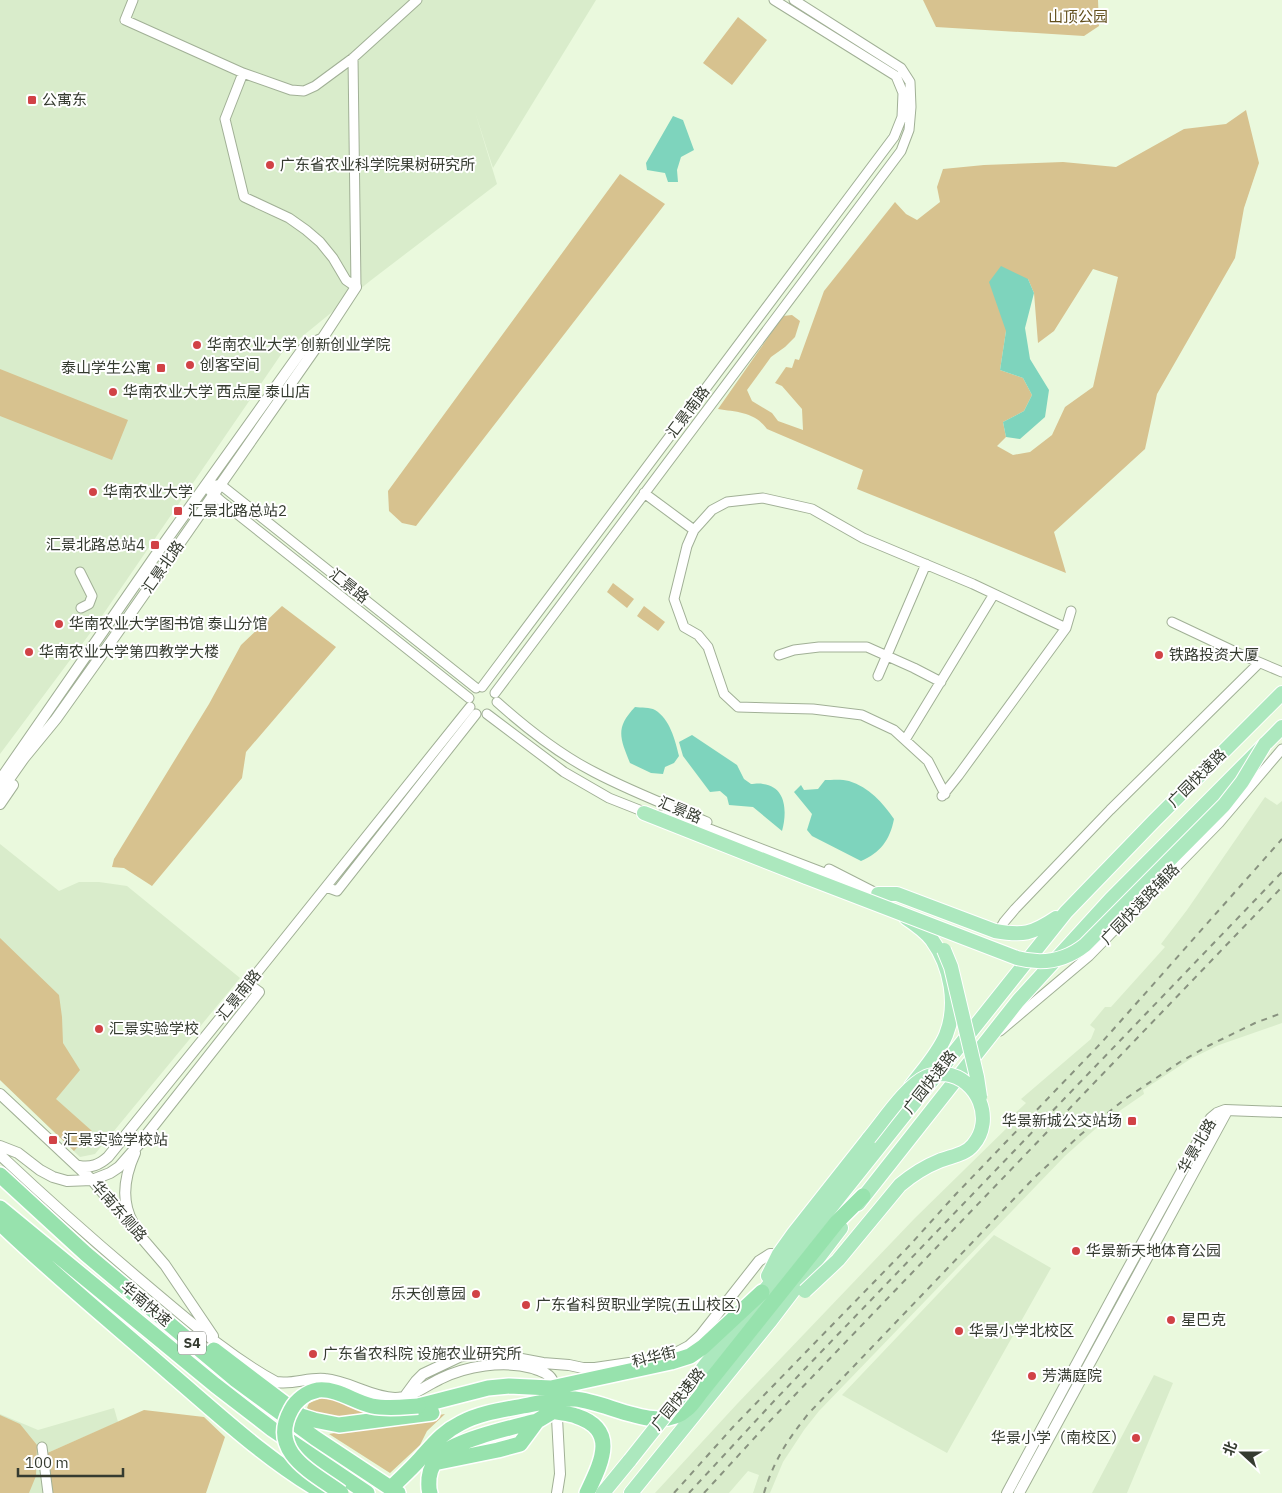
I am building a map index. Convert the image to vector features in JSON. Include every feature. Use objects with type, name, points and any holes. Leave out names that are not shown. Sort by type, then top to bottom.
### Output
[{"type":"highway","name":"广园快速路","points":[[603,1493],[1066,912],[1282,693]]},
{"type":"highway","name":"广园快速路","points":[[631,1493],[771,1320],[848,1220],[863,1196],[1018,1001],[1111,899],[1282,727]]},
{"type":"highway","points":[[644,813],[1017,958],[1033,962],[1050,962],[1070,955],[1085,944],[1227,802],[1242,782],[1265,744]]},
{"type":"highway","points":[[876,898],[897,894],[998,932],[1020,935],[1042,928],[1066,912]]},
{"type":"highway","points":[[341,1493],[301,1463],[287,1448],[284,1438],[284,1427],[288,1416],[293,1406],[310,1393],[318,1390],[328,1390],[372,1406],[393,1408],[418,1406],[488,1388],[509,1386],[551,1388],[671,1362],[690,1356],[703,1347],[762,1292],[779,1254],[808,1214],[910,1089],[940,1046],[951,1016],[952,995],[950,984],[941,951],[934,935],[904,911],[876,898]]},
{"type":"highway","points":[[771,1320],[838,1260],[900,1185],[910,1177],[934,1164],[962,1154],[978,1138],[983,1124],[977,1077],[951,967],[941,951]]},
{"type":"highway","points":[[910,1089],[926,1076],[933,1074],[951,1075],[969,1084],[981,1105]]},
{"type":"highway","name":"华南快速","points":[[0,1175],[86,1254],[236,1380],[315,1438],[396,1489]]},
{"type":"highway","points":[[396,1489],[441,1435],[461,1423],[495,1411],[560,1398],[592,1401],[643,1418],[664,1419],[680,1414],[702,1392],[837,1222],[863,1196]]},
{"type":"highway","name":"华南快速","points":[[0,1208],[214,1385],[272,1429],[367,1493]]},
{"type":"highway","points":[[0,1224],[210,1407],[281,1465],[324,1493]]},
{"type":"highway","points":[[162,1317],[193,1333],[295,1412],[314,1420],[339,1425],[436,1412],[463,1395]]},
{"type":"highway","points":[[555,1415],[560,1398]]},
{"type":"highway","points":[[538,1403],[555,1415]]},
{"type":"highway","points":[[430,1493],[428,1489],[429,1475],[434,1463],[443,1453],[472,1439],[555,1415],[573,1415],[586,1419],[596,1427],[602,1437],[604,1449],[601,1461],[587,1493]]},
{"type":"street","points":[[134,0],[125,20],[243,73],[291,90],[304,91],[315,86],[354,58],[417,0]]},
{"type":"street","name":"汇景南路","points":[[480,687],[894,137],[902,117],[903,93],[896,76],[774,0]]},
{"type":"street","name":"汇景南路","points":[[496,698],[644,493],[901,151],[909,130],[911,107],[910,82],[901,68],[794,0]]},
{"type":"street","points":[[354,58],[356,287]]},
{"type":"street","points":[[243,73],[225,119],[244,198],[289,218],[306,230],[320,242],[333,258],[346,280],[356,287]]},
{"type":"street","name":"汇景北路","points":[[0,792],[24,758],[56,719],[322,339],[356,287]]},
{"type":"street","name":"汇景北路","points":[[0,780],[305,346],[322,339]]},
{"type":"street","points":[[206,485],[220,485]]},
{"type":"street","name":"汇景路","points":[[206,485],[213,495],[472,706]]},
{"type":"street","name":"汇景路","points":[[220,485],[480,687]]},
{"type":"street","points":[[644,493],[694,530]]},
{"type":"street","points":[[1066,628],[994,594],[863,538],[812,509],[764,498],[727,502],[712,510],[694,530],[687,546],[674,599],[684,626],[698,635],[708,647],[724,694],[738,707],[813,709],[862,715],[894,730],[928,761],[943,795],[1066,628],[1071,611]]},
{"type":"street","points":[[878,676],[926,564]]},
{"type":"street","points":[[80,572],[92,596],[89,604],[81,608]]},
{"type":"street","points":[[905,740],[994,594]]},
{"type":"street","points":[[1172,622],[1282,672]]},
{"type":"street","points":[[779,655],[794,650],[819,647],[866,647],[940,682]]},
{"type":"street","points":[[998,932],[1015,909],[1110,810],[1260,663]]},
{"type":"street","points":[[480,687],[491,690],[496,698],[494,710],[486,714],[472,706],[470,694],[480,687]]},
{"type":"street","name":"汇景路","points":[[496,698],[536,734],[594,772],[721,828],[813,862],[876,898]]},
{"type":"street","name":"汇景南路","points":[[79,1166],[96,1166],[102,1163],[114,1150],[472,706]]},
{"type":"street","name":"汇景路","points":[[486,714],[564,772],[609,798],[644,813],[666,815],[686,820],[827,874],[876,898]]},
{"type":"street","points":[[0,804],[56,719]]},
{"type":"street","name":"广园快速路辅路","points":[[982,1045],[1089,956],[1223,819],[1282,749]]},
{"type":"street","points":[[0,772],[21,750]]},
{"type":"street","name":"汇景南路","points":[[140,1142],[259,992],[248,984]]},
{"type":"street","name":"华南东侧路","points":[[0,1094],[79,1166],[143,1238],[166,1265],[219,1345]]},
{"type":"street","points":[[1227,1111],[1282,1112]]},
{"type":"street","name":"华景北路","points":[[1007,1493],[1205,1129],[1214,1115],[1227,1111]]},
{"type":"street","name":"华景北路","points":[[1019,1493],[1227,1111]]},
{"type":"street","points":[[0,1146],[18,1153],[40,1170],[53,1177],[67,1181],[92,1180],[102,1177],[118,1167],[140,1142]]},
{"type":"street","points":[[140,1142],[127,1175],[125,1197],[126,1208],[143,1238]]},
{"type":"street","name":"华南东侧路","points":[[0,1155],[101,1248],[219,1345],[276,1382],[324,1379],[337,1381],[376,1395],[397,1398],[405,1396]]},
{"type":"street","name":"科华街","points":[[405,1396],[423,1374],[459,1357],[472,1354],[487,1354],[583,1368],[622,1365],[670,1356],[689,1346],[700,1336],[759,1261],[770,1254],[779,1254]]},
{"type":"street","points":[[405,1396],[457,1372],[498,1364],[523,1366],[542,1371],[553,1382]]},
{"type":"street","points":[[555,1415],[560,1474],[557,1493]]},
{"type":"street","points":[[42,1447],[48,1493]]},
{"type":"shaded area","points":[[0,0],[596,0],[493,168],[475,112],[497,184],[370,281],[282,353],[91,632],[0,754]]},
{"type":"shaded area","points":[[1265,797],[1277,805],[1282,801],[1282,1023],[1219,1045],[1192,1058],[1143,1090],[1144,1094],[1102,1123],[1065,1156],[819,1411],[783,1462],[770,1493],[753,1493],[759,1475],[748,1471],[729,1493],[655,1493],[737,1404],[915,1218],[1013,1122],[1009,1119],[1026,1103],[1021,1099],[1091,1039],[1095,1029],[1090,1025],[1105,1007],[1111,1007],[1165,947],[1161,944],[1187,910]]},
{"type":"shaded area","name":"汇景实验学校","points":[[0,844],[59,891],[79,882],[99,882],[127,886],[240,978],[95,1154],[80,1157],[0,1080]]},
{"type":"shaded area","name":"华景小学北校区","points":[[994,1235],[1051,1268],[947,1453],[842,1395]]},
{"type":"shaded area","name":"华景小学（南校区）","points":[[1154,1375],[1173,1383],[1127,1493],[1092,1493]]},
{"type":"shaded area","points":[[114,1408],[118,1422],[45,1454],[51,1493],[0,1493],[0,1414],[38,1430]]},
{"type":"green space","name":"山顶公园","points":[[923,0],[1098,0],[1099,26],[1084,36],[936,27]]},
{"type":"green space","points":[[738,17],[767,40],[732,85],[703,63]]},
{"type":"green space","points":[[1246,110],[1259,163],[1244,208],[1235,258],[1157,394],[1145,449],[1054,532],[1066,573],[857,489],[863,470],[767,429],[762,423],[751,416],[718,409],[783,316],[792,315],[800,321],[795,337],[771,357],[747,390],[752,401],[772,413],[778,421],[803,430],[802,409],[782,386],[775,383],[786,367],[792,368],[795,359],[799,360],[824,291],[895,202],[906,214],[917,220],[940,202],[937,187],[943,169],[984,165],[1063,162],[1116,167],[1184,129],[1226,124]],"holes":[[[1093,269],[1118,277],[1093,387],[1065,407],[1052,435],[1030,452],[1013,455],[997,446],[1006,437],[1003,422],[1024,411],[1032,395],[1023,378],[1000,370],[1006,331],[1028,279],[1034,293],[1038,343],[1054,331]]]},
{"type":"green space","points":[[620,174],[665,204],[416,526],[402,523],[389,511],[388,491]]},
{"type":"green space","points":[[0,369],[128,420],[112,460],[0,416]]},
{"type":"green space","points":[[613,583],[634,599],[627,608],[607,592]]},
{"type":"green space","points":[[282,606],[336,647],[246,752],[242,778],[152,886],[124,868],[112,867],[114,859],[209,704],[241,645]]},
{"type":"green space","points":[[644,606],[665,622],[658,631],[637,616]]},
{"type":"green space","points":[[0,938],[59,995],[63,1043],[80,1070],[56,1099],[92,1131],[74,1151],[0,1080]]},
{"type":"green space","points":[[325,1397],[342,1400],[375,1415],[325,1420],[307,1408],[309,1403]]},
{"type":"green space","points":[[144,1410],[204,1417],[225,1437],[206,1493],[51,1493],[45,1454]]},
{"type":"green space","points":[[445,1414],[427,1431],[420,1445],[390,1473],[329,1434]]},
{"type":"green space","points":[[0,1415],[20,1424],[37,1445],[36,1476],[29,1493],[0,1493]]},
{"type":"water","points":[[673,116],[683,120],[694,150],[681,157],[677,170],[678,182],[668,182],[665,173],[647,170],[646,163]]},
{"type":"water","points":[[1001,266],[1028,279],[1034,293],[1025,328],[1030,359],[1049,390],[1045,417],[1020,439],[1006,437],[1003,422],[1024,411],[1032,395],[1023,378],[1000,370],[1006,331],[989,282]]},
{"type":"water","points":[[635,707],[655,710],[665,719],[671,730],[679,756],[674,763],[665,767],[663,774],[651,773],[630,763],[621,734],[624,721]]},
{"type":"water","points":[[692,735],[737,765],[744,779],[751,784],[763,784],[777,790],[781,795],[785,809],[782,831],[753,807],[729,805],[727,797],[720,791],[710,792],[683,756],[679,742]]},
{"type":"water","points":[[825,780],[846,780],[863,787],[885,807],[894,819],[890,833],[883,845],[868,858],[861,861],[812,836],[807,830],[812,814],[794,792],[801,785],[804,790],[818,789]]},
{"type":"railway","points":[[674,1493],[733,1427],[910,1245],[956,1194],[1103,1041],[1282,839]]},
{"type":"railway","points":[[689,1493],[775,1400],[1282,872]]},
{"type":"railway","points":[[704,1493],[769,1422],[1282,887]]},
{"type":"railway","points":[[764,1493],[772,1470],[782,1450],[809,1413],[1034,1178],[1079,1136],[1125,1099],[1180,1062],[1255,1023],[1282,1013]]},
{"type":"place","name":"公寓东","points":[[32,100]]},
{"type":"place","name":"广东省农业科学院果树研究所","points":[[270,165]]},
{"type":"place","name":"华南农业大学 创新创业学院","points":[[197,345]]},
{"type":"place","name":"创客空间","points":[[190,365]]},
{"type":"place","name":"泰山学生公寓","points":[[161,368]]},
{"type":"place","name":"华南农业大学 西点屋 泰山店","points":[[113,392]]},
{"type":"place","name":"华南农业大学","points":[[93,492]]},
{"type":"place","name":"汇景北路总站2","points":[[178,511]]},
{"type":"place","name":"汇景北路总站4","points":[[155,545]]},
{"type":"place","name":"华南农业大学图书馆 泰山分馆","points":[[59,624]]},
{"type":"place","name":"华南农业大学第四教学大楼","points":[[29,652]]},
{"type":"place","name":"铁路投资大厦","points":[[1159,655]]},
{"type":"place","name":"汇景实验学校","points":[[99,1029]]},
{"type":"place","name":"华景新城公交站场","points":[[1132,1121]]},
{"type":"place","name":"汇景实验学校站","points":[[53,1140]]},
{"type":"place","name":"华景新天地体育公园","points":[[1076,1251]]},
{"type":"place","name":"乐天创意园","points":[[476,1294]]},
{"type":"place","name":"广东省科贸职业学院(五山校区)","points":[[526,1305]]},
{"type":"place","name":"星巴克","points":[[1171,1320]]},
{"type":"place","name":"华景小学北校区","points":[[959,1331]]},
{"type":"place","name":"广东省农科院 设施农业研究所","points":[[313,1354]]},
{"type":"place","name":"芳满庭院","points":[[1032,1376]]},
{"type":"place","name":"华景小学（南校区）","points":[[1136,1438]]}]
